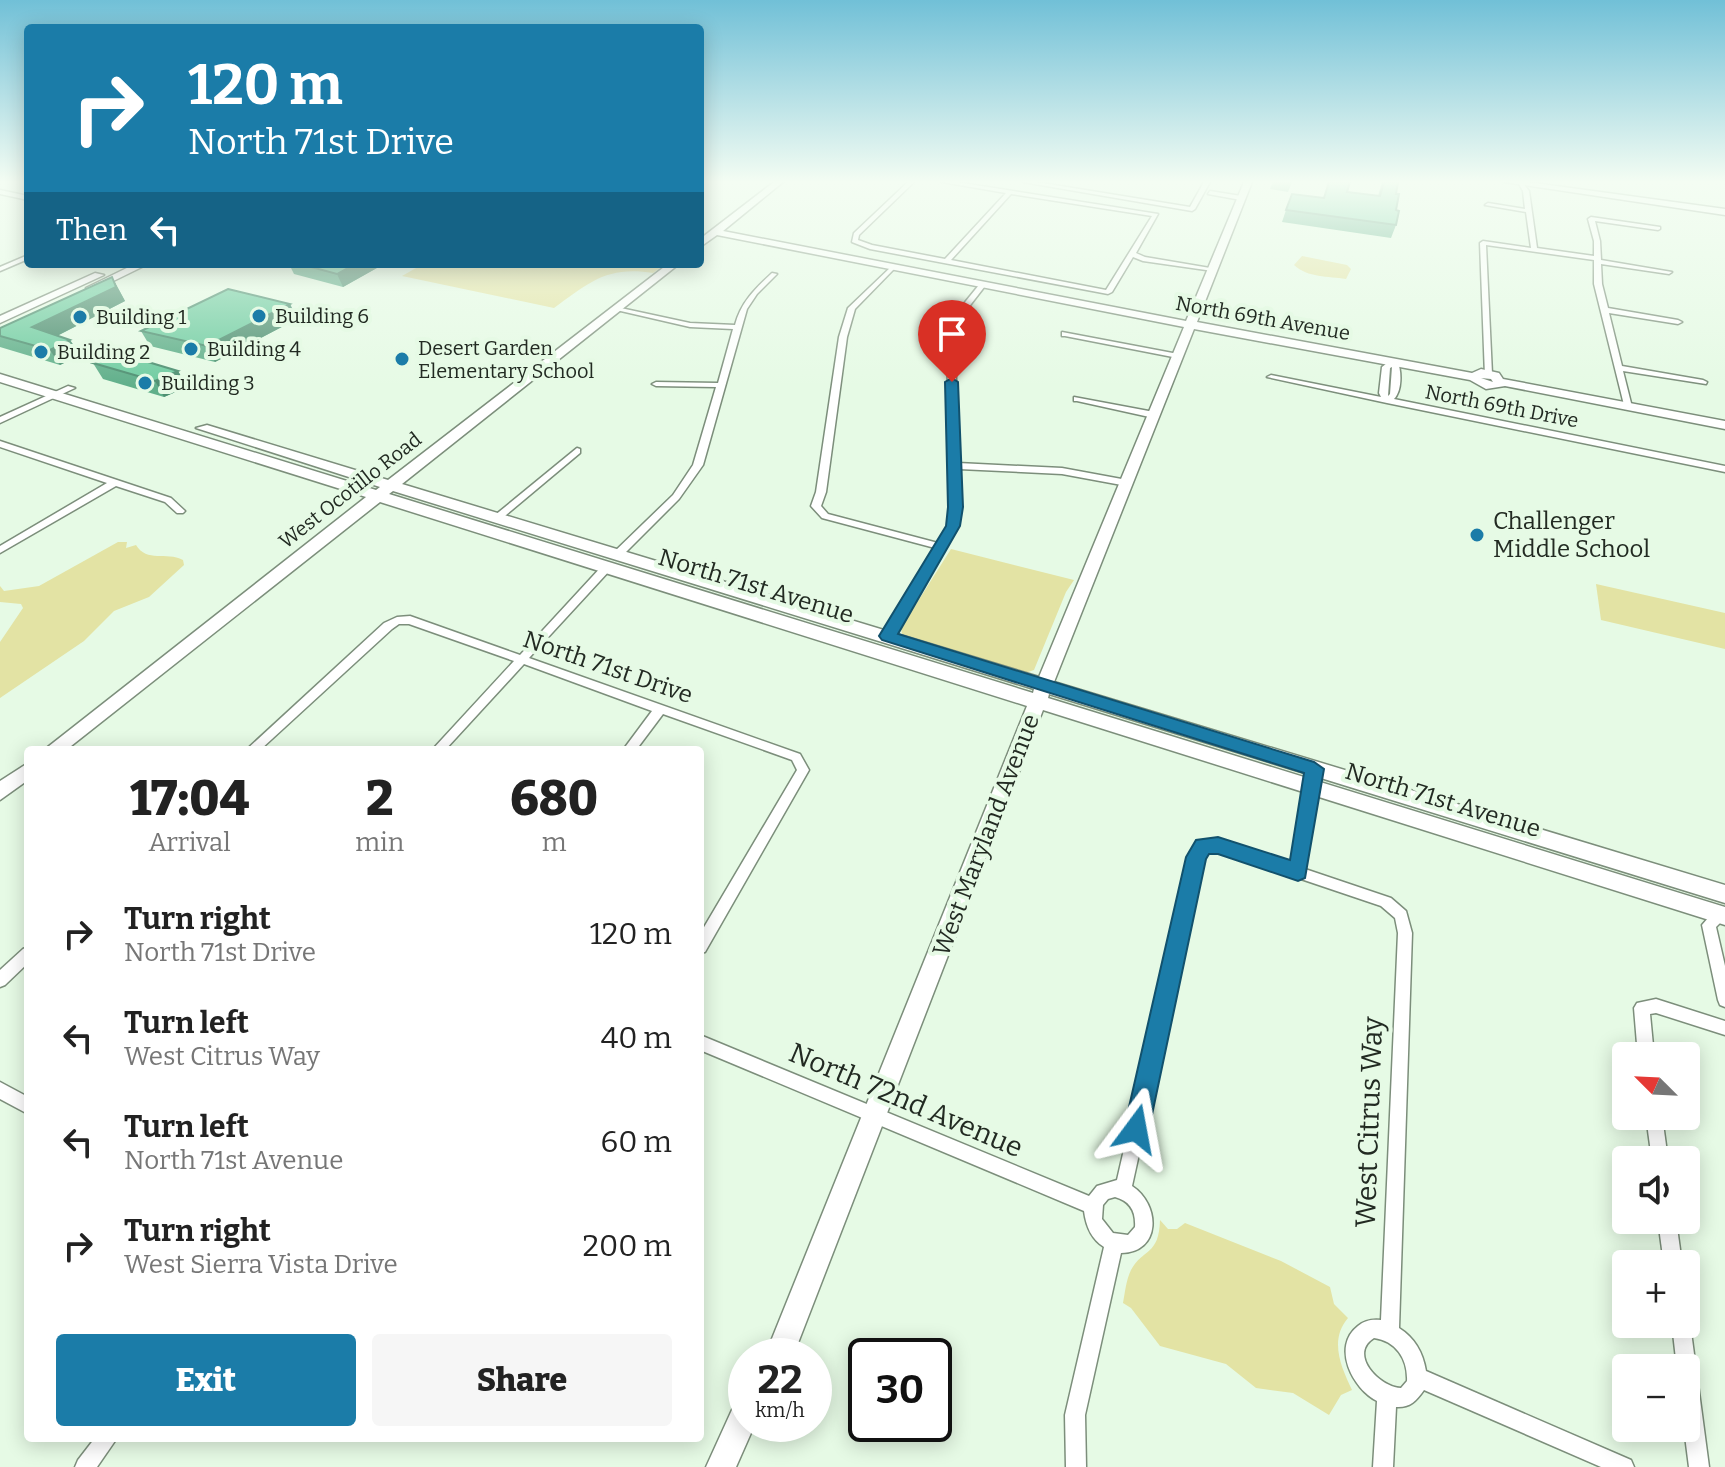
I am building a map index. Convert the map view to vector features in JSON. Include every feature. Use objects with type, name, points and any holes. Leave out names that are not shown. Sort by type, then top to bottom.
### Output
[{"type":"street","name":"North 69th Avenue","points":[[806,250],[1474,377],[1489,386],[1502,382]]},
{"type":"street","points":[[889,250],[1108,292],[1134,250]]},
{"type":"street","points":[[947,261],[957,250]]},
{"type":"street","name":"West Maryland Avenue","points":[[786,1338],[1220,250]]},
{"type":"street","points":[[1482,250],[1488,374]]},
{"type":"street","points":[[1542,250],[1669,272]]},
{"type":"street","points":[[1596,250],[1596,271],[1628,407]]},
{"type":"street","points":[[1132,254],[1143,259],[1213,269]]},
{"type":"street","points":[[0,269],[24,259]]},
{"type":"street","points":[[0,320],[114,268]]},
{"type":"street","points":[[0,330],[134,268]]},
{"type":"street","name":"West Ocotillo Road","points":[[58,746],[669,268]]},
{"type":"street","points":[[892,268],[852,308],[843,337],[821,492],[816,506],[818,511],[941,547]]},
{"type":"street","points":[[442,746],[690,480],[698,465],[747,301],[774,274]]},
{"type":"street","points":[[888,636],[941,547],[955,515],[951,336],[957,317],[981,286]]},
{"type":"street","points":[[616,309],[690,325],[737,327]]},
{"type":"street","points":[[1605,310],[1678,322]]},
{"type":"street","points":[[1065,334],[1178,356]]},
{"type":"street","points":[[1387,401],[1394,395],[1397,369],[1394,362]]},
{"type":"street","name":"North 71st Avenue","points":[[0,366],[385,490],[1722,907]]},
{"type":"street","points":[[1619,368],[1703,382]]},
{"type":"street","name":"North 69th Avenue","points":[[1474,377],[1488,374],[1502,382],[1725,425]]},
{"type":"street","name":"North 69th Drive","points":[[1271,377],[1725,469]]},
{"type":"street","name":"North 71st Avenue","points":[[0,378],[385,490],[497,518],[612,561],[888,636],[1041,694]]},
{"type":"street","points":[[656,384],[721,385]]},
{"type":"street","points":[[0,420],[71,388]]},
{"type":"street","points":[[0,429],[52,402],[55,396]]},
{"type":"street","points":[[1077,399],[1154,415]]},
{"type":"street","points":[[0,444],[168,500],[180,511]]},
{"type":"street","points":[[0,458],[15,449]]},
{"type":"street","points":[[497,518],[577,451]]},
{"type":"street","points":[[954,466],[1062,471],[1127,483]]},
{"type":"street","points":[[0,550],[115,482]]},
{"type":"street","name":"North 71st Drive","points":[[256,746],[397,621],[410,620],[796,757],[803,770],[704,940]]},
{"type":"street","points":[[632,746],[660,709]]},
{"type":"street","points":[[0,792],[24,773]]},
{"type":"street","points":[[1123,1190],[1197,857],[1203,846],[1218,845],[1298,872],[1313,778]]},
{"type":"street","name":"West Citrus Way","points":[[1298,872],[1386,902],[1401,915],[1405,933],[1390,1332]]},
{"type":"street","points":[[1722,907],[1709,925],[1725,1000]]},
{"type":"street","points":[[0,980],[24,958]]},
{"type":"street","points":[[1645,1042],[1642,1008],[1656,1006],[1725,1028]]},
{"type":"street","name":"North 72nd Avenue","points":[[704,1044],[1093,1206]]},
{"type":"street","points":[[0,1090],[24,1104]]},
{"type":"street","points":[[1107,1189],[1123,1190],[1132,1195],[1143,1211],[1144,1230],[1132,1244],[1114,1243],[1106,1239],[1095,1224],[1095,1199],[1107,1189]]},
{"type":"street","points":[[1076,1467],[1075,1415],[1114,1243]]},
{"type":"street","points":[[1381,1329],[1390,1332],[1412,1355],[1417,1377],[1412,1392],[1405,1398],[1387,1397],[1369,1385],[1357,1365],[1355,1344],[1364,1331],[1381,1329]]},
{"type":"street","points":[[1683,1338],[1699,1467]]},
{"type":"street","points":[[1417,1377],[1624,1467]]},
{"type":"street","points":[[1383,1467],[1387,1397]]},
{"type":"street","points":[[85,1467],[104,1442]]},
{"type":"street","points":[[721,1467],[732,1442]]},
{"type":"green space","points":[[1302,256],[1347,265],[1351,269],[1346,279],[1312,274],[1294,265]]},
{"type":"green space","points":[[416,268],[660,268],[653,273],[623,272],[600,278],[554,308],[402,276]]},
{"type":"green space","points":[[118,542],[127,542],[126,548],[136,545],[146,554],[183,560],[184,565],[149,597],[114,611],[84,641],[0,698],[0,642],[23,608],[21,604],[0,602],[0,586],[4,591],[39,586]]},
{"type":"green space","points":[[951,549],[1074,580],[1066,592],[1034,670],[1025,673],[902,634],[901,628]]},
{"type":"green space","points":[[1596,584],[1725,613],[1725,649],[1601,620]]},
{"type":"green space","points":[[1160,1220],[1168,1229],[1177,1229],[1185,1223],[1281,1261],[1330,1287],[1334,1304],[1348,1318],[1342,1326],[1338,1344],[1341,1363],[1352,1390],[1341,1395],[1329,1415],[1293,1393],[1256,1388],[1226,1364],[1160,1346],[1131,1308],[1123,1303],[1131,1270],[1154,1246]]},
{"type":"building","points":[[315,268],[348,268],[337,274]]},
{"type":"building","points":[[112,277],[116,287],[32,327],[70,340],[50,350],[0,336],[0,328]]},
{"type":"building","points":[[228,289],[290,304],[207,346],[141,331]]},
{"type":"building","points":[[118,353],[178,371],[155,381],[93,363]]},
{"type":"place","name":"Building 6","points":[[259,316]]},
{"type":"place","name":"Building 1","points":[[80,317]]},
{"type":"place","name":"Building 4","points":[[191,349]]},
{"type":"place","name":"Building 2","points":[[41,352]]},
{"type":"place","name":"Desert Garden Elementary School","points":[[402,359]]},
{"type":"place","name":"Building 3","points":[[145,383]]},
{"type":"place","name":"Challenger Middle School","points":[[1477,535]]},
{"type":"route","points":[[952,382],[953,526],[888,636],[1314,769],[1298,872],[1218,845],[1203,846],[1197,857],[1136,1129]]}]
